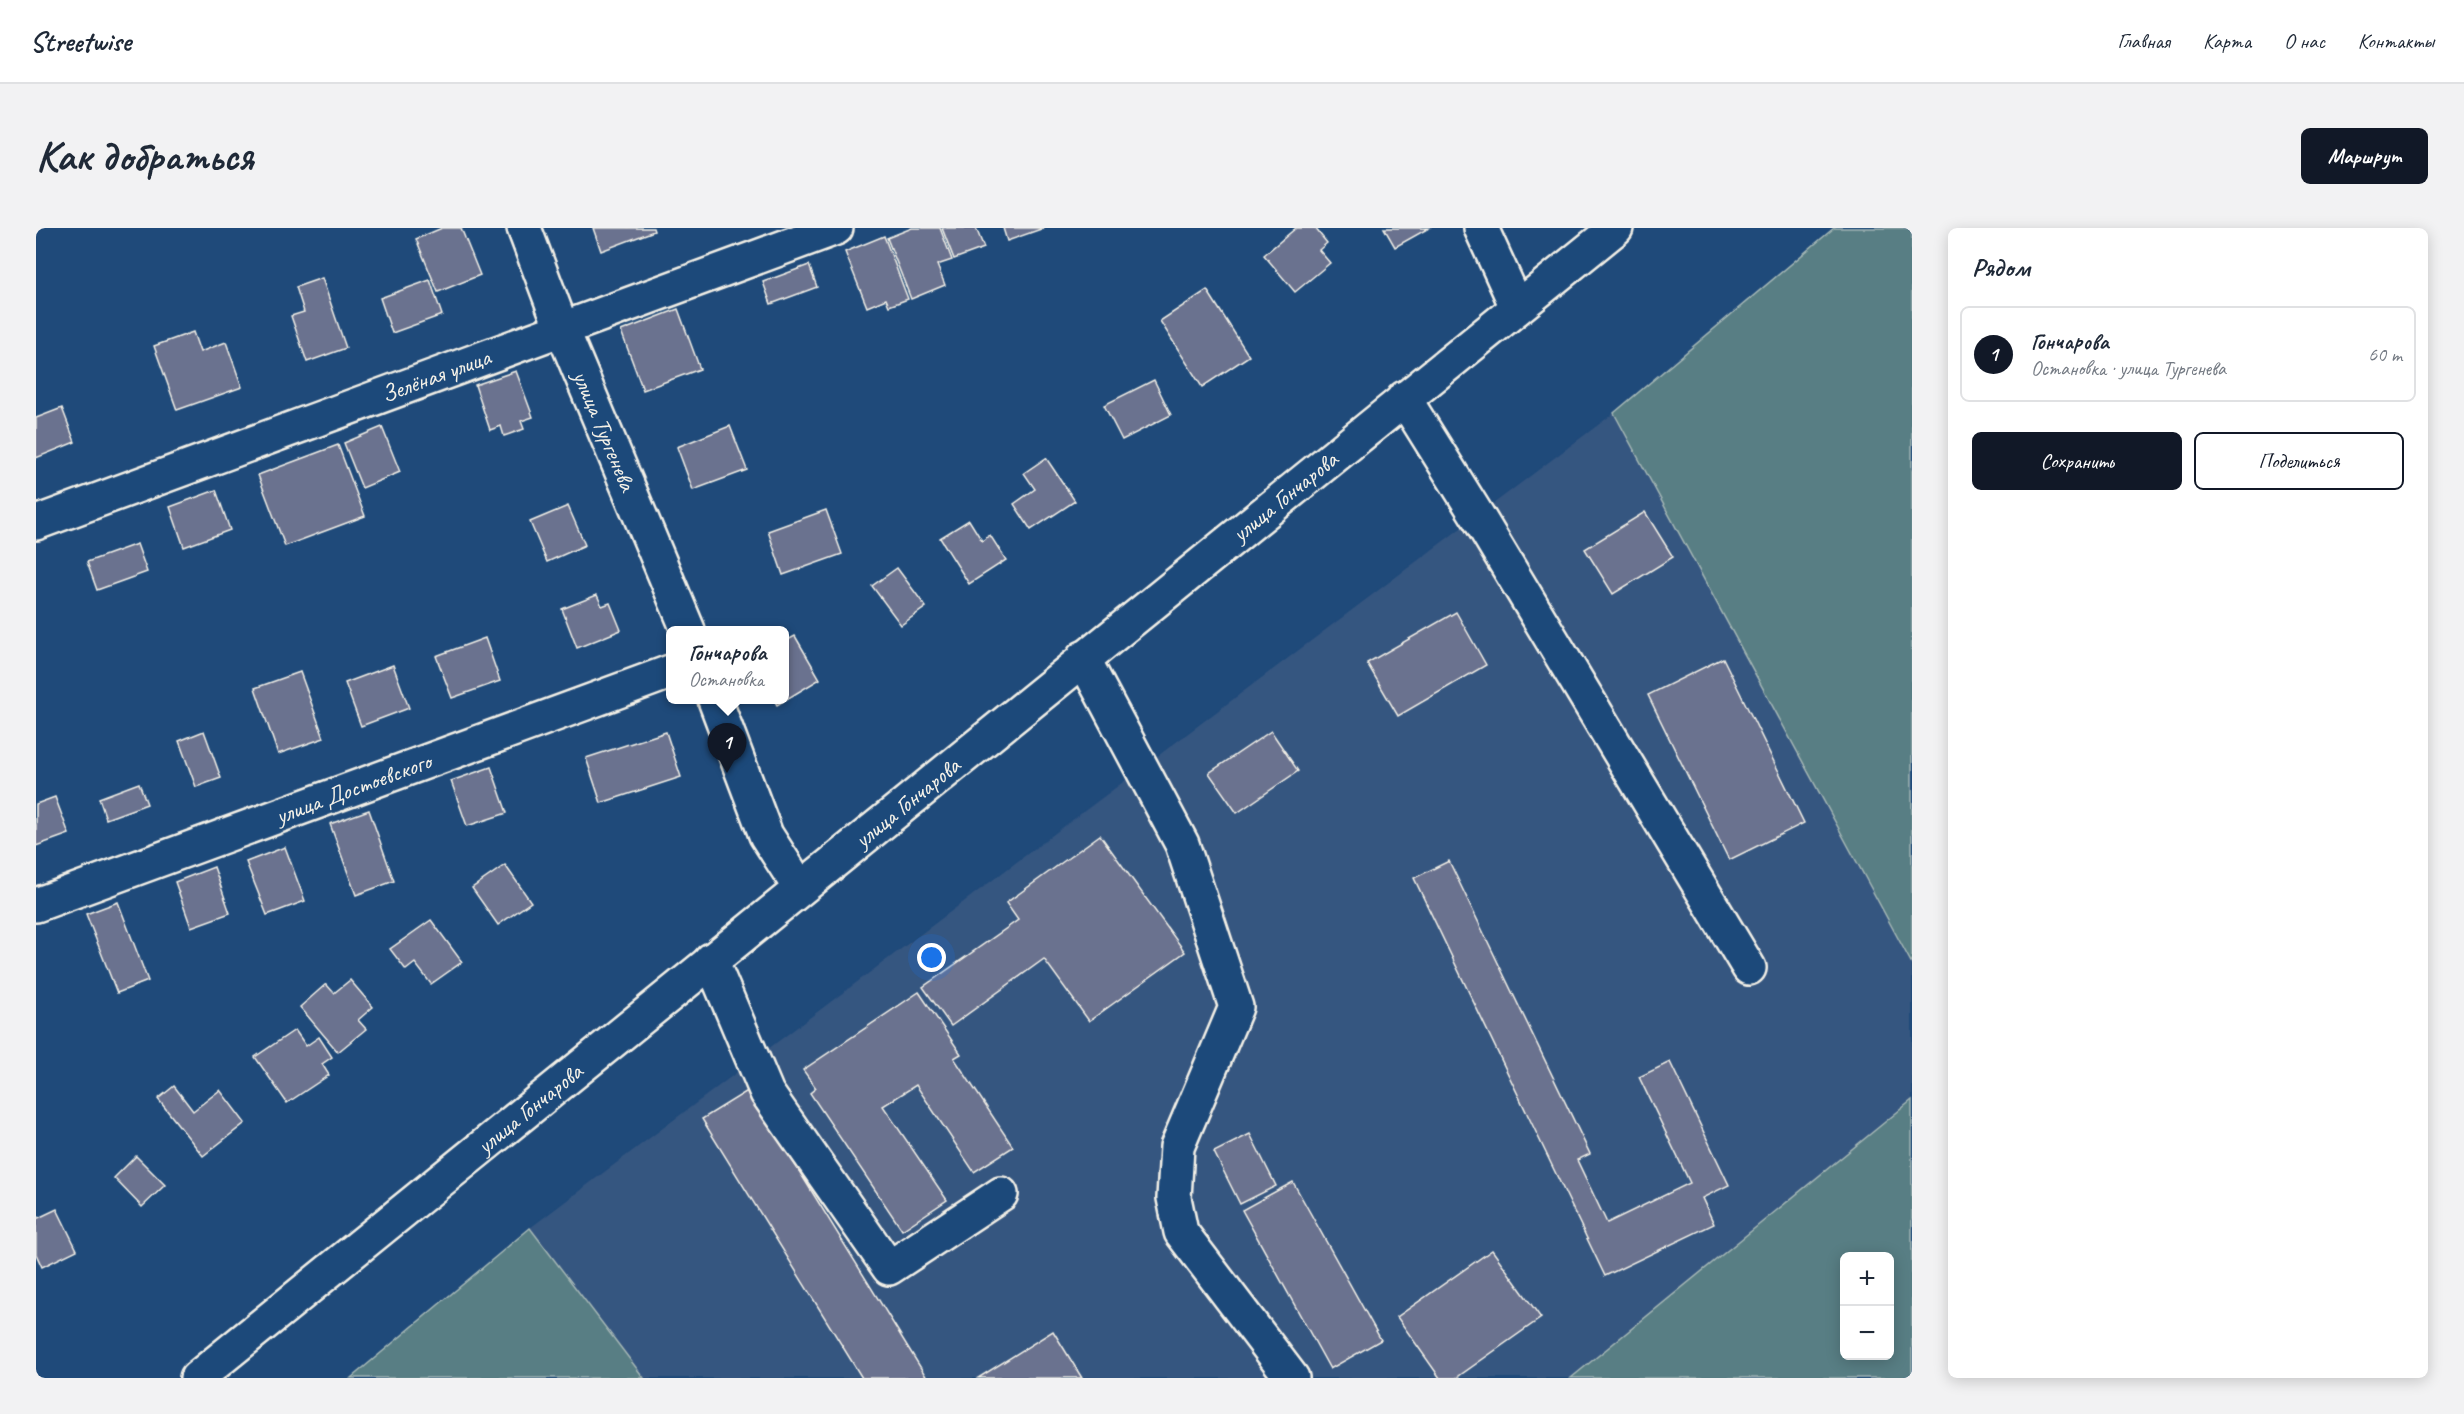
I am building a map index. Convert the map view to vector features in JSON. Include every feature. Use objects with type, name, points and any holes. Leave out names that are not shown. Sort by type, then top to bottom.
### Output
[{"type":"street","name":"улица Тургенева","points":[[524,228],[562,329],[686,626]]},
{"type":"street","name":"Зелёная улица","points":[[36,523],[836,228]]},
{"type":"street","points":[[1481,228],[1517,307]]},
{"type":"street","name":"улица Гончарова","points":[[197,1378],[1616,228]]},
{"type":"street","points":[[1404,398],[1477,515],[1749,968]]},
{"type":"street","points":[[1083,658],[1182,844],[1236,1007],[1177,1147],[1174,1198],[1181,1233],[1292,1378]]},
{"type":"street","name":"улица Достоевского","points":[[36,905],[666,673]]},
{"type":"street","points":[[717,704],[766,835],[800,888]]},
{"type":"street","points":[[711,960],[767,1093],[889,1268],[1001,1194]]},
{"type":"shaded area","points":[[1614,413],[1912,964],[1912,1100],[1571,1378],[644,1378],[530,1228]]},
{"type":"green space","points":[[1834,228],[1912,228],[1912,964],[1614,413]]},
{"type":"green space","points":[[1912,1100],[1912,1378],[1571,1378]]},
{"type":"green space","points":[[530,1228],[644,1378],[351,1378]]},
{"type":"building","points":[[442,228],[461,228],[480,275],[438,292],[416,239]]},
{"type":"building","points":[[593,228],[653,228],[654,231],[601,251]]},
{"type":"building","points":[[912,228],[940,228],[952,260],[937,265],[945,285],[911,299],[887,238]]},
{"type":"building","points":[[942,228],[976,228],[984,248],[954,259]]},
{"type":"building","points":[[1003,228],[1044,228],[1007,241]]},
{"type":"building","points":[[1296,228],[1315,228],[1327,243],[1319,250],[1330,263],[1295,292],[1264,255]]},
{"type":"building","points":[[1384,228],[1429,228],[1395,247]]},
{"type":"building","points":[[884,236],[908,299],[889,306],[886,299],[867,307],[845,252]]},
{"type":"building","points":[[809,265],[817,287],[771,304],[763,282]]},
{"type":"building","points":[[322,278],[346,348],[307,362],[291,316],[304,312],[296,287]]},
{"type":"building","points":[[430,280],[442,315],[392,333],[380,298]]},
{"type":"building","points":[[1207,290],[1249,356],[1202,387],[1160,321]]},
{"type":"building","points":[[678,309],[700,369],[643,390],[621,331]]},
{"type":"building","points":[[193,332],[200,352],[226,342],[242,387],[177,410],[154,346]]},
{"type":"building","points":[[516,371],[533,417],[521,421],[524,429],[504,436],[501,426],[490,430],[475,385]]},
{"type":"building","points":[[1154,380],[1171,415],[1122,440],[1104,405]]},
{"type":"building","points":[[62,408],[75,442],[36,458],[36,418]]},
{"type":"building","points":[[730,426],[747,470],[693,490],[677,447]]},
{"type":"building","points":[[382,427],[400,472],[362,488],[344,443]]},
{"type":"building","points":[[338,445],[365,516],[285,546],[258,475]]},
{"type":"building","points":[[1046,458],[1075,501],[1031,530],[1014,504],[1035,489],[1024,473]]},
{"type":"building","points":[[216,490],[230,530],[184,547],[170,507]]},
{"type":"building","points":[[568,506],[585,545],[547,562],[530,522]]},
{"type":"building","points":[[826,510],[842,554],[783,575],[768,531]]},
{"type":"building","points":[[1645,512],[1673,557],[1613,594],[1585,549]]},
{"type":"building","points":[[969,520],[982,541],[990,535],[1006,560],[969,584],[940,538]]},
{"type":"building","points":[[137,544],[147,572],[97,590],[87,562]]},
{"type":"building","points":[[897,568],[926,607],[901,625],[872,586]]},
{"type":"building","points":[[597,595],[602,606],[610,603],[621,630],[577,648],[562,609]]},
{"type":"building","points":[[1456,612],[1486,665],[1398,716],[1367,663]]},
{"type":"building","points":[[795,636],[820,679],[789,698],[789,639]]},
{"type":"building","points":[[485,638],[500,681],[452,698],[436,656]]},
{"type":"building","points":[[1723,658],[1804,823],[1729,860],[1648,695]]},
{"type":"building","points":[[393,665],[409,708],[361,726],[345,683]]},
{"type":"building","points":[[300,672],[324,738],[278,754],[255,688]]},
{"type":"building","points":[[204,731],[221,778],[196,787],[179,741]]},
{"type":"building","points":[[1271,731],[1298,771],[1237,813],[1209,773]]},
{"type":"building","points":[[666,732],[681,777],[601,803],[586,758]]},
{"type":"building","points":[[491,767],[507,813],[467,826],[451,781]]},
{"type":"building","points":[[139,783],[147,804],[106,819],[99,798]]},
{"type":"building","points":[[55,797],[69,834],[36,846],[36,804]]},
{"type":"building","points":[[369,810],[394,881],[356,895],[330,824]]},
{"type":"building","points":[[1100,835],[1185,952],[1089,1021],[1044,959],[951,1026],[923,987],[1018,920],[1006,903]]},
{"type":"building","points":[[285,847],[305,901],[267,915],[246,862]]},
{"type":"building","points":[[1449,861],[1590,1154],[1577,1160],[1607,1223],[1690,1183],[1639,1077],[1670,1062],[1729,1185],[1702,1198],[1714,1224],[1605,1276],[1414,878]]},
{"type":"building","points":[[505,865],[531,902],[498,925],[472,888]]},
{"type":"building","points":[[214,867],[230,913],[191,927],[175,882]]},
{"type":"building","points":[[118,902],[148,981],[117,993],[86,914]]},
{"type":"building","points":[[431,920],[462,962],[431,984],[415,963],[406,970],[390,949]]},
{"type":"building","points":[[350,980],[373,1007],[358,1020],[366,1029],[338,1052],[300,1007],[326,984],[334,993]]},
{"type":"building","points":[[919,992],[961,1054],[954,1058],[1013,1147],[974,1172],[916,1085],[883,1106],[947,1200],[902,1230],[810,1093],[816,1088],[803,1070]]},
{"type":"building","points":[[295,1030],[306,1046],[319,1037],[332,1057],[322,1064],[329,1075],[287,1103],[255,1057]]},
{"type":"building","points":[[174,1086],[193,1111],[220,1090],[245,1123],[203,1156],[158,1099]]},
{"type":"building","points":[[749,1090],[927,1378],[862,1378],[702,1119]]},
{"type":"building","points":[[1250,1134],[1276,1186],[1240,1204],[1214,1152]]},
{"type":"building","points":[[136,1156],[165,1185],[142,1207],[114,1178]]},
{"type":"building","points":[[1293,1182],[1381,1340],[1330,1369],[1242,1210]]},
{"type":"building","points":[[57,1209],[77,1250],[42,1267],[36,1254],[36,1219]]},
{"type":"building","points":[[1492,1250],[1541,1318],[1456,1378],[1440,1378],[1397,1317]]},
{"type":"building","points":[[1053,1331],[1082,1378],[978,1378]]},
{"type":"place","name":"Гончарова","points":[[727,773]]}]
